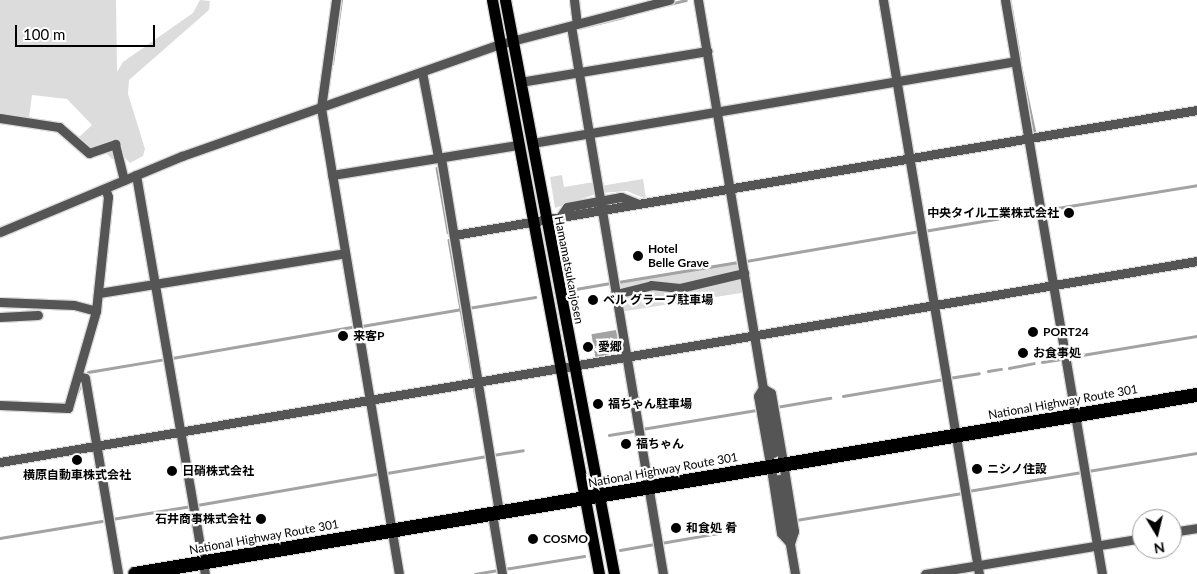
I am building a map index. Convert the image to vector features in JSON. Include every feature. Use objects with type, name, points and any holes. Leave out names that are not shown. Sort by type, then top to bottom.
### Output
[{"type":"highway","name":"National Highway Route 301","points":[[135,574],[205,568],[392,531],[495,513],[1197,395]]},
{"type":"main road","points":[[492,0],[583,499],[599,574]]},
{"type":"main road","name":"Hamamatsukanjosen","points":[[505,0],[597,496],[614,574]]},
{"type":"street","points":[[336,0],[321,108],[399,574]]},
{"type":"street","points":[[574,0],[574,25],[579,72],[663,574]]},
{"type":"street","points":[[0,232],[136,175],[500,44],[669,0]]},
{"type":"street","points":[[698,0],[774,453]]},
{"type":"street","points":[[883,0],[978,570]]},
{"type":"street","points":[[1005,0],[1102,574]]},
{"type":"street","points":[[520,82],[707,51]]},
{"type":"street","points":[[532,143],[1016,61]]},
{"type":"street","points":[[422,72],[454,235],[477,382],[502,574]]},
{"type":"street","points":[[454,235],[560,217],[567,206],[601,205],[626,197],[638,204],[1197,110]]},
{"type":"street","points":[[0,118],[59,128],[89,153],[115,144],[124,180]]},
{"type":"street","points":[[332,175],[518,145]]},
{"type":"street","points":[[136,175],[157,285],[205,568]]},
{"type":"street","points":[[0,405],[68,408],[96,312],[108,197],[104,188]]},
{"type":"street","points":[[99,293],[345,253]]},
{"type":"street","points":[[0,462],[1197,261]]},
{"type":"street","points":[[616,294],[651,285],[680,288],[744,273]]},
{"type":"street","points":[[0,302],[74,305],[96,312]]},
{"type":"street","points":[[0,317],[38,315]]},
{"type":"street","points":[[78,376],[85,378],[118,574]]},
{"type":"street","points":[[763,388],[758,396],[777,466],[782,533],[790,543]]},
{"type":"street","points":[[779,479],[795,574]]},
{"type":"street","points":[[1182,530],[1197,528]]},
{"type":"street","points":[[925,574],[978,570],[1132,540]]},
{"type":"shaded area","points":[[0,0],[116,0],[117,72],[123,62],[193,13],[200,0],[210,1],[209,10],[129,80],[128,94],[145,149],[143,156],[130,163],[124,157],[112,159],[101,147],[89,148],[78,138],[92,125],[67,99],[32,95],[29,118],[0,115]]},
{"type":"shaded area","points":[[562,175],[564,187],[594,182],[596,194],[555,208],[550,177]]},
{"type":"shaded area","points":[[643,179],[646,199],[627,191],[602,193],[601,186]]},
{"type":"shaded area","points":[[738,263],[743,293],[621,312],[617,282]]},
{"type":"shaded area","points":[[616,330],[620,353],[595,357],[591,334]]},
{"type":"waterway","points":[[332,64],[341,0]]},
{"type":"waterway","points":[[669,4],[686,0]]},
{"type":"waterway","points":[[1010,0],[1020,58]]},
{"type":"waterway","points":[[578,28],[623,17]]},
{"type":"waterway","points":[[1020,63],[1035,133]]},
{"type":"waterway","points":[[437,168],[448,232]]},
{"type":"waterway","points":[[1045,210],[1197,185]]},
{"type":"waterway","points":[[924,231],[1037,212]]},
{"type":"waterway","points":[[746,261],[919,231]]},
{"type":"waterway","points":[[449,240],[473,379]]},
{"type":"waterway","points":[[618,282],[739,262]]},
{"type":"waterway","points":[[570,290],[611,283]]},
{"type":"waterway","points":[[468,308],[535,297]]},
{"type":"waterway","points":[[362,326],[462,309]]},
{"type":"waterway","points":[[172,358],[352,327]]},
{"type":"waterway","points":[[1070,357],[1197,336]]},
{"type":"waterway","points":[[88,372],[166,359]]},
{"type":"waterway","points":[[1042,362],[1061,359]]},
{"type":"waterway","points":[[1009,368],[1034,363]]},
{"type":"waterway","points":[[988,371],[1001,369]]},
{"type":"waterway","points":[[949,378],[979,373]]},
{"type":"waterway","points":[[843,396],[944,379]]},
{"type":"waterway","points":[[69,412],[81,384]]},
{"type":"waterway","points":[[474,386],[476,397]]},
{"type":"waterway","points":[[776,407],[830,398]]},
{"type":"waterway","points":[[642,429],[757,410]]},
{"type":"waterway","points":[[609,435],[635,431]]},
{"type":"waterway","points":[[493,455],[523,450]]},
{"type":"waterway","points":[[1088,471],[1197,453]]},
{"type":"waterway","points":[[387,473],[487,456]]},
{"type":"waterway","points":[[968,491],[1081,472]]},
{"type":"waterway","points":[[197,505],[377,474]]},
{"type":"waterway","points":[[796,520],[962,493]]},
{"type":"waterway","points":[[112,519],[191,506]]},
{"type":"waterway","points":[[0,538],[102,521]]},
{"type":"waterway","points":[[661,543],[719,533]]},
{"type":"waterway","points":[[620,550],[655,544]]},
{"type":"waterway","points":[[504,569],[584,556]]},
{"type":"waterway","points":[[475,574],[498,570]]},
{"type":"place","name":"中央タイル工業株式会社","points":[[1069,213]]},
{"type":"place","name":"Hotel Belle Grave","points":[[638,256]]},
{"type":"place","name":"ベル グラーブ駐車場","points":[[593,300]]},
{"type":"place","name":"PORT24","points":[[1033,332]]},
{"type":"place","name":"来客P","points":[[343,336]]},
{"type":"place","name":"愛郷","points":[[588,347]]},
{"type":"place","name":"お食事処","points":[[1023,353]]},
{"type":"place","name":"福ちゃん駐車場","points":[[598,404]]},
{"type":"place","name":"福ちゃん","points":[[626,444]]},
{"type":"place","name":"横原自動車株式会社","points":[[77,460]]},
{"type":"place","name":"ニシノ住設","points":[[977,469]]},
{"type":"place","name":"日硝株式会社","points":[[172,471]]},
{"type":"place","name":"石井商事株式会社","points":[[261,519]]},
{"type":"place","name":"和食処 肴","points":[[676,528]]},
{"type":"place","name":"COSMO","points":[[533,539]]}]
